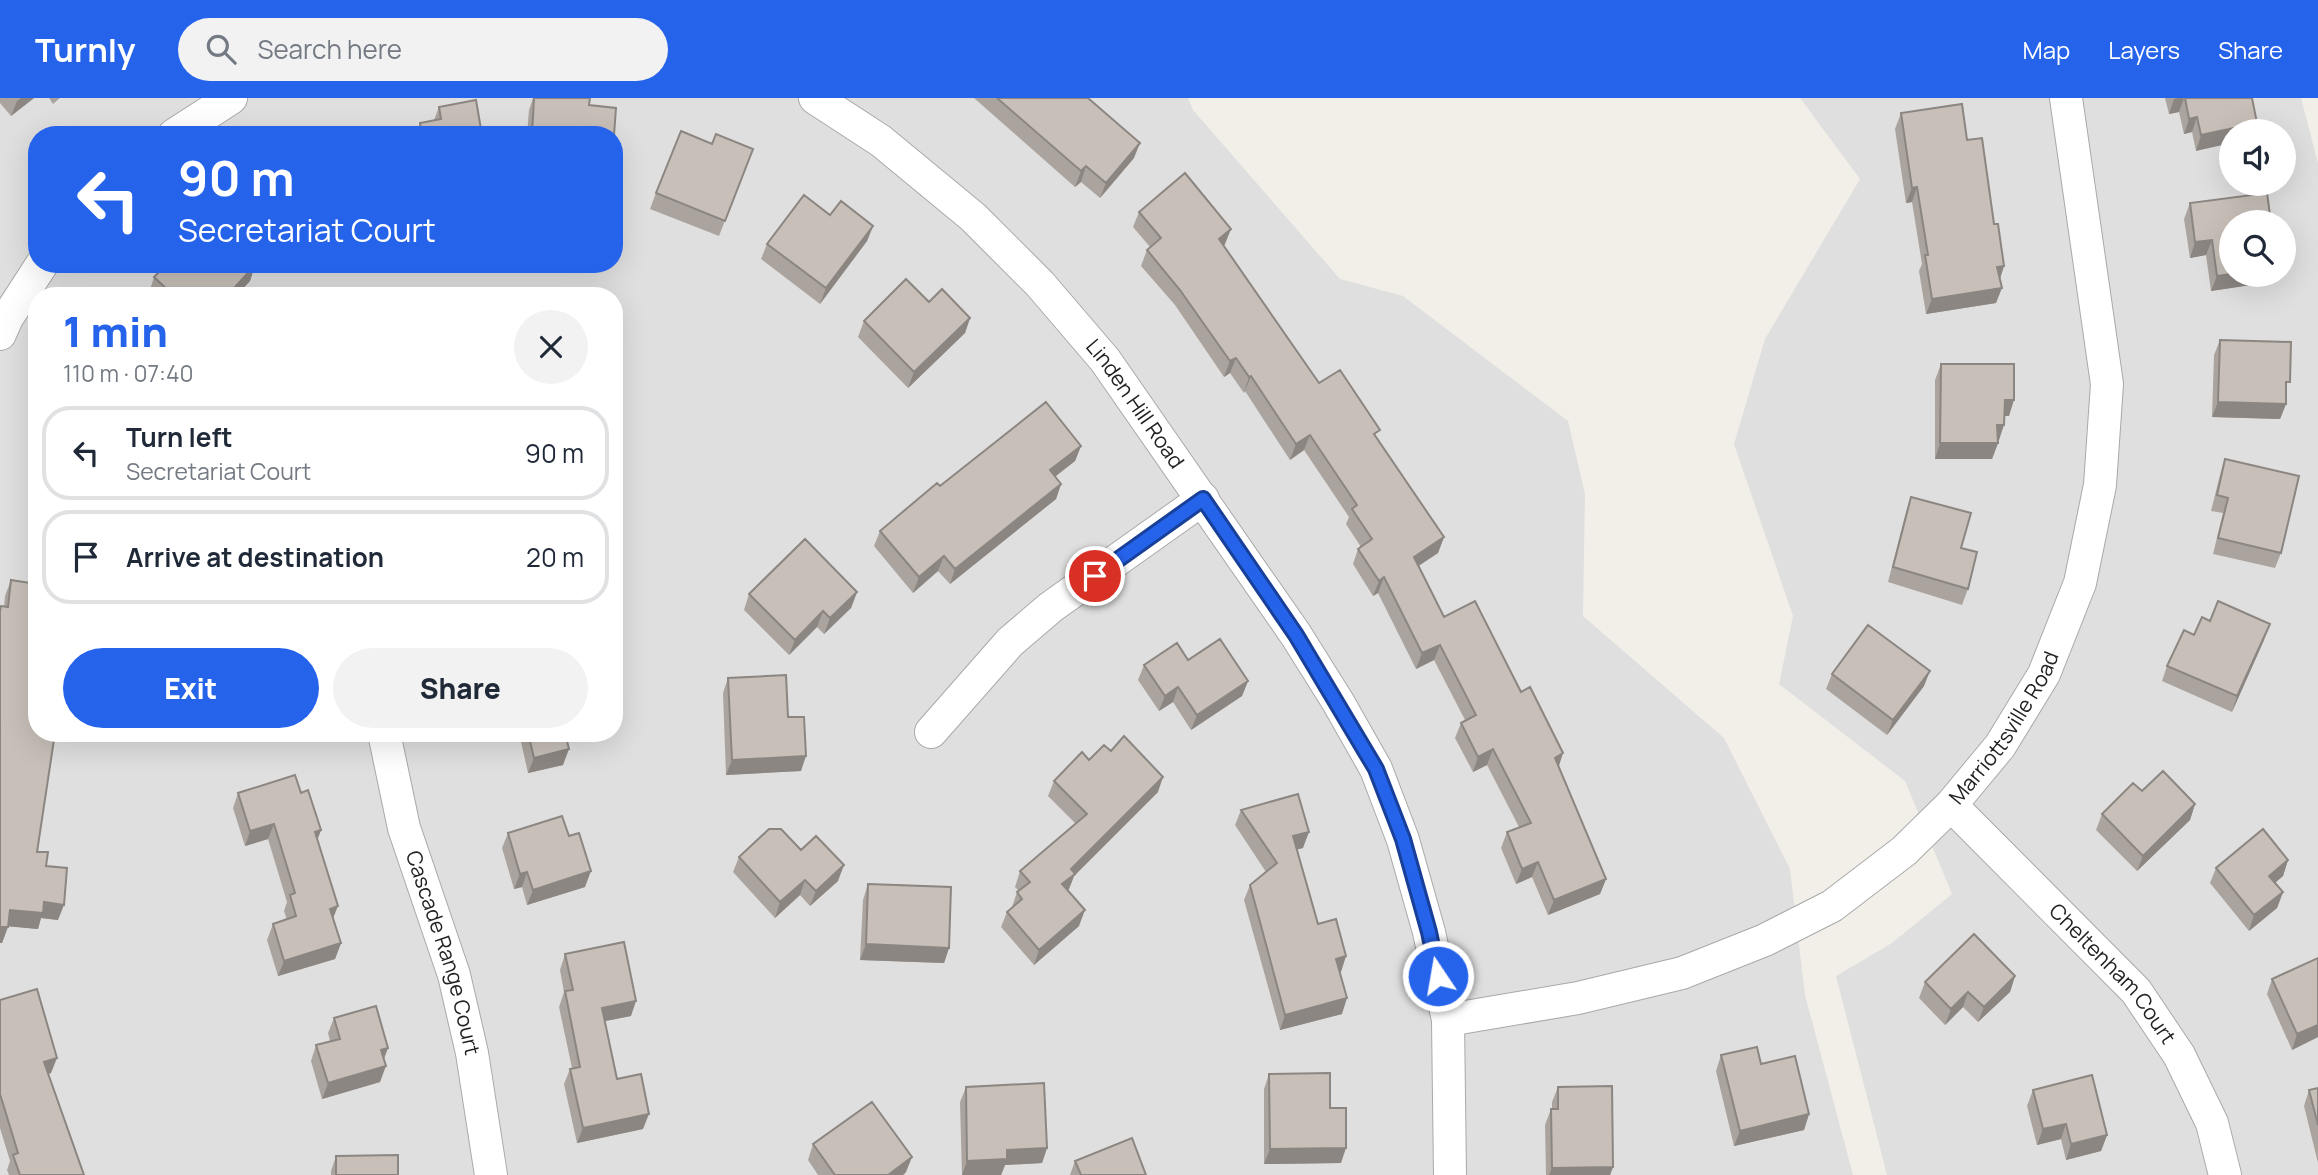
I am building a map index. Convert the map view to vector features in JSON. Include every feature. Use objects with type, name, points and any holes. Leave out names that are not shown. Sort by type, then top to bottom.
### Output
[{"type":"street","points":[[188,126],[231,98]]},
{"type":"street","name":"Linden Hill Road","points":[[815,98],[881,141],[973,217],[1040,284],[1105,360],[1296,635],[1376,769],[1403,839],[1429,932],[1448,1020],[1450,1175]]},
{"type":"street","name":"Marriottsville Road","points":[[1448,1020],[1578,998],[1669,976],[1765,940],[1832,906],[1904,851],[1951,805],[2000,746],[2044,674],[2080,583],[2100,485],[2107,384],[2066,98]]},
{"type":"street","points":[[0,334],[7,318],[36,273]]},
{"type":"street","points":[[931,732],[1010,642],[1051,607],[1203,499]]},
{"type":"street","name":"Cascade Range Court","points":[[386,742],[404,828],[454,975],[469,1040],[491,1175]]},
{"type":"street","name":"Cheltenham Court","points":[[1951,805],[2136,991],[2179,1055],[2207,1112],[2225,1175]]},
{"type":"shaded area","points":[[0,98],[1188,98],[1193,110],[1340,279],[1403,296],[1568,421],[1585,494],[1583,616],[1724,738],[1790,869],[1805,995],[1853,1175],[0,1175]]},
{"type":"shaded area","points":[[1800,98],[2301,98],[2318,163],[2318,1175],[1887,1175],[1836,976],[1892,943],[1952,894],[1905,781],[1779,684],[1793,616],[1734,444],[1765,339],[1860,179]]},
{"type":"building","points":[[534,98],[590,98],[589,105],[616,108],[615,126],[532,126]]},
{"type":"building","points":[[997,98],[1088,98],[1140,143],[1106,183],[1086,166],[1081,171]]},
{"type":"building","points":[[2185,98],[2252,98],[2256,119],[2219,119],[2219,131],[2201,135],[2197,117],[2189,119]]},
{"type":"building","points":[[476,100],[480,126],[420,126],[420,123],[441,119],[439,107]]},
{"type":"building","points":[[1962,104],[1967,140],[1982,138],[1994,224],[1998,224],[2004,266],[1997,267],[2002,288],[1932,299],[1917,187],[1912,188],[1901,113]]},
{"type":"building","points":[[681,131],[712,144],[716,134],[753,149],[725,221],[656,193]]},
{"type":"building","points":[[1185,173],[1231,229],[1219,239],[1319,383],[1340,370],[1380,430],[1374,434],[1444,537],[1414,557],[1444,617],[1475,601],[1521,692],[1530,687],[1563,753],[1555,758],[1606,879],[1554,900],[1538,862],[1522,869],[1507,832],[1531,823],[1493,749],[1478,757],[1461,723],[1476,715],[1440,645],[1422,653],[1384,577],[1379,581],[1358,549],[1372,539],[1352,509],[1357,505],[1310,435],[1296,444],[1251,376],[1249,377],[1236,358],[1230,361],[1180,290],[1147,250],[1161,238],[1139,212]]},
{"type":"building","points":[[804,195],[830,215],[841,201],[873,226],[826,288],[767,244]]},
{"type":"building","points":[[2244,196],[2267,196],[2269,210],[2219,210],[2217,276],[2212,240],[2195,242],[2190,203]]},
{"type":"building","points":[[158,273],[248,273],[235,287],[165,287],[154,277]]},
{"type":"building","points":[[906,279],[929,302],[942,289],[970,318],[914,372],[864,321]]},
{"type":"building","points":[[2220,340],[2291,342],[2290,382],[2286,382],[2286,404],[2218,402]]},
{"type":"building","points":[[1941,364],[2014,364],[2014,400],[2005,400],[2004,425],[1997,425],[1998,443],[1940,443]]},
{"type":"building","points":[[1046,402],[1081,446],[1050,470],[1061,484],[955,569],[944,556],[919,577],[880,531],[937,483],[940,486]]},
{"type":"building","points":[[2225,459],[2299,476],[2281,553],[2218,538],[2228,498],[2217,495]]},
{"type":"building","points":[[1911,497],[1971,513],[1961,548],[1977,552],[1968,589],[1893,567]]},
{"type":"building","points":[[805,539],[857,592],[830,618],[823,611],[795,640],[749,594]]},
{"type":"building","points":[[11,580],[28,583],[28,742],[54,742],[37,852],[48,852],[46,866],[67,868],[64,905],[44,902],[43,913],[10,910],[8,927],[0,927],[0,611],[1,606],[8,607]]},
{"type":"building","points":[[2218,601],[2270,624],[2237,696],[2167,666],[2184,630],[2194,635],[2202,617],[2210,621]]},
{"type":"building","points":[[1868,625],[1930,671],[1893,720],[1832,674]]},
{"type":"building","points":[[1220,639],[1248,681],[1197,715],[1178,687],[1165,696],[1144,665],[1177,643],[1188,660]]},
{"type":"building","points":[[786,675],[788,717],[804,717],[806,756],[732,760],[728,678]]},
{"type":"building","points":[[1124,736],[1163,777],[1071,869],[1075,874],[1062,884],[1085,910],[1039,950],[1007,912],[1022,899],[1017,892],[1030,882],[1020,871],[1087,814],[1054,781],[1082,752],[1089,760],[1104,745],[1111,751]]},
{"type":"building","points":[[530,742],[567,742],[569,749],[534,758]]},
{"type":"building","points":[[2163,771],[2195,804],[2143,856],[2102,814],[2133,783],[2142,791]]},
{"type":"building","points":[[295,775],[301,793],[308,790],[321,830],[315,832],[338,906],[330,909],[341,943],[284,961],[273,924],[296,916],[290,895],[295,893],[274,824],[250,831],[238,793]]},
{"type":"building","points":[[1298,794],[1309,832],[1293,836],[1318,924],[1336,919],[1346,956],[1336,959],[1347,998],[1285,1015],[1250,885],[1277,863],[1241,810]]},
{"type":"building","points":[[562,816],[569,836],[579,833],[591,871],[533,890],[527,872],[520,874],[508,833]]},
{"type":"building","points":[[769,829],[781,829],[801,850],[816,836],[844,865],[816,891],[805,880],[780,902],[739,857]]},
{"type":"building","points":[[2263,829],[2288,860],[2269,876],[2283,892],[2254,915],[2216,868]]},
{"type":"building","points":[[868,884],[951,887],[949,948],[866,944]]},
{"type":"building","points":[[1974,934],[2015,976],[1984,1007],[1968,992],[1951,1009],[1925,982]]},
{"type":"building","points":[[624,942],[636,1001],[602,1008],[617,1079],[641,1074],[649,1114],[583,1128],[570,1069],[580,1067],[565,991],[573,990],[565,954]]},
{"type":"building","points":[[2318,958],[2318,1025],[2297,1034],[2272,979]]},
{"type":"building","points":[[37,989],[57,1058],[44,1062],[84,1175],[20,1175],[13,1155],[18,1153],[0,1094],[0,1000]]},
{"type":"building","points":[[376,1006],[388,1048],[381,1050],[386,1066],[328,1083],[316,1045],[340,1039],[334,1018]]},
{"type":"building","points":[[1757,1047],[1761,1064],[1795,1056],[1809,1114],[1740,1131],[1721,1055]]},
{"type":"building","points":[[1330,1073],[1330,1108],[1346,1108],[1346,1148],[1270,1149],[1269,1074]]},
{"type":"building","points":[[2092,1075],[2107,1135],[2071,1144],[2066,1124],[2043,1129],[2033,1090]]},
{"type":"building","points":[[1044,1083],[1047,1148],[1007,1150],[1007,1159],[967,1161],[966,1087]]},
{"type":"building","points":[[1612,1086],[1613,1167],[1552,1168],[1551,1109],[1558,1109],[1558,1087]]},
{"type":"building","points":[[2318,1088],[2318,1125],[2309,1090]]},
{"type":"building","points":[[872,1102],[912,1157],[888,1175],[835,1175],[813,1144]]},
{"type":"building","points":[[1132,1138],[1146,1175],[1081,1175],[1075,1161]]},
{"type":"building","points":[[398,1155],[398,1175],[336,1175],[336,1156]]},
{"type":"route","points":[[1095,576],[1203,499],[1296,635],[1376,769],[1403,839],[1429,932],[1438,976]]}]
